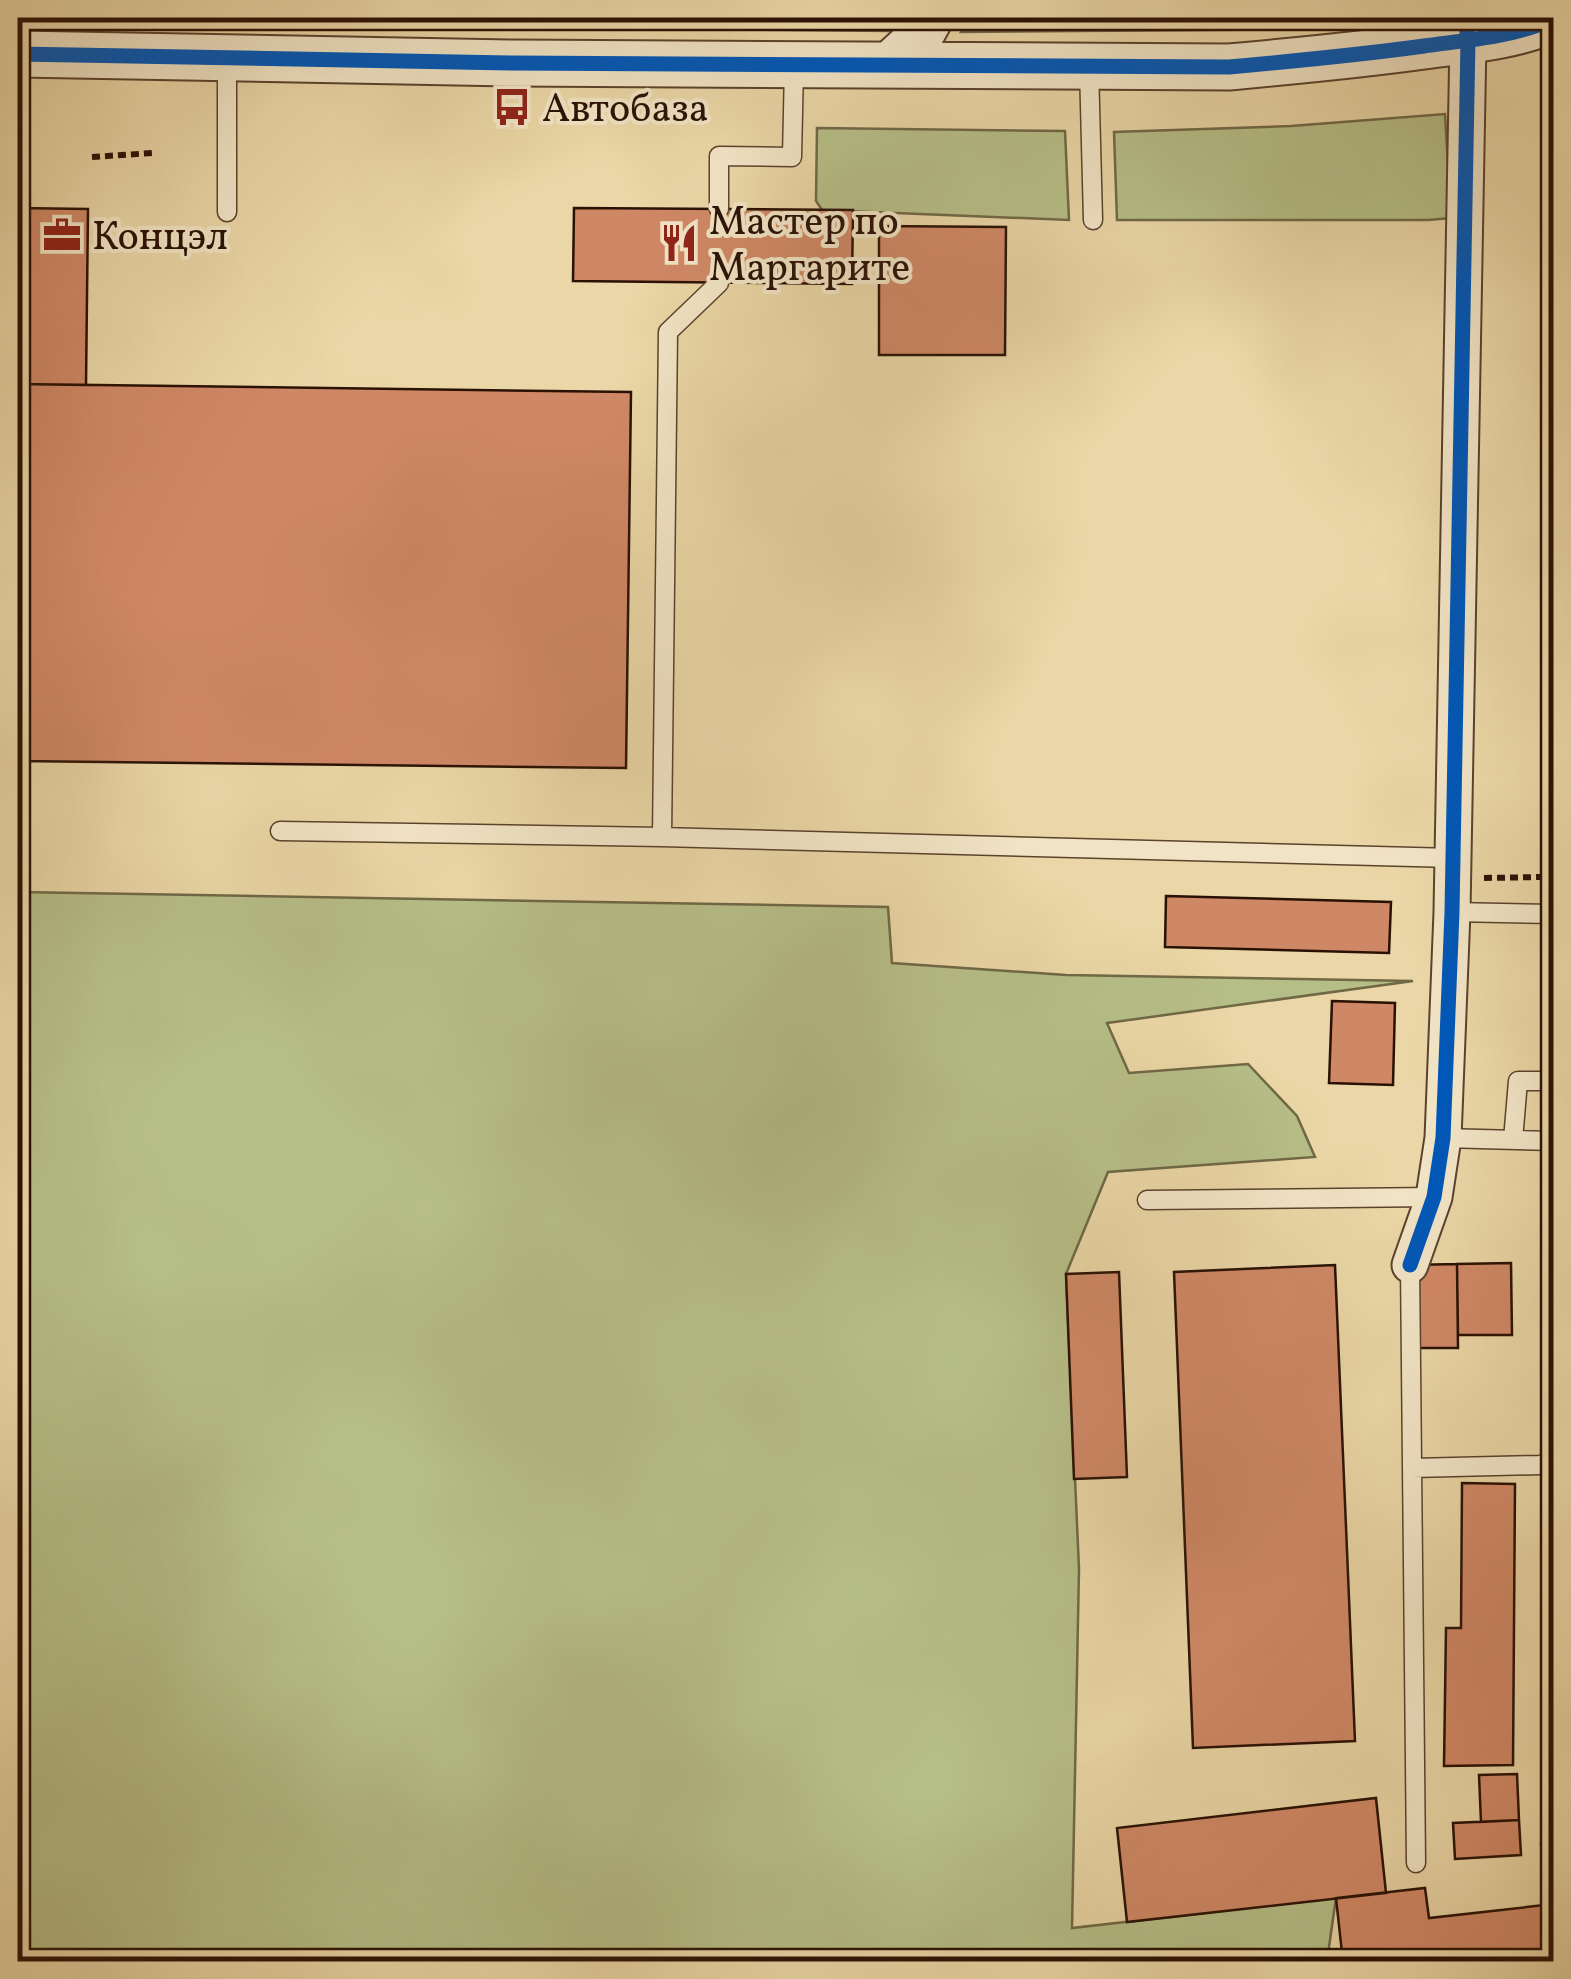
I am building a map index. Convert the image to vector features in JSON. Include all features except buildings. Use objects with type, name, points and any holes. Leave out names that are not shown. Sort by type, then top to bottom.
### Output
[{"type":"street","points":[[891,64],[919,38],[930,18]]},
{"type":"street","points":[[1410,1265],[1434,1198],[1443,1138],[1452,883],[1466,29]]},
{"type":"street","points":[[18,54],[513,63],[1230,67],[1340,57],[1466,29],[1545,30]]},
{"type":"lane","points":[[226,57],[227,212]]},
{"type":"lane","points":[[719,209],[719,156],[792,157],[794,65]]},
{"type":"lane","points":[[1089,67],[1093,220]]},
{"type":"lane","points":[[662,837],[668,332],[720,283]]},
{"type":"lane","points":[[280,831],[662,837],[1452,883],[1554,914]]},
{"type":"lane","points":[[1513,1140],[1518,1081],[1554,1081]]},
{"type":"lane","points":[[1443,1138],[1554,1141]]},
{"type":"lane","points":[[1147,1200],[1434,1198]]},
{"type":"lane","points":[[1410,1265],[1416,1863]]},
{"type":"lane","points":[[1412,1468],[1554,1461]]},
{"type":"path","points":[[92,157],[152,153]]},
{"type":"path","points":[[1452,883],[1543,877],[1554,866]]},
{"type":"green space","points":[[18,18],[914,18],[890,31],[18,23]]},
{"type":"green space","points":[[968,18],[1333,18],[1342,24],[1331,29],[961,32]]},
{"type":"green space","points":[[1445,114],[1451,218],[1117,220],[1114,132],[1291,126]]},
{"type":"green space","points":[[817,128],[1065,131],[1069,220],[822,210],[816,201]]},
{"type":"green space","points":[[18,892],[888,907],[892,963],[1066,975],[1413,981],[1107,1023],[1129,1073],[1248,1064],[1297,1116],[1315,1157],[1108,1172],[1066,1274],[1079,1569],[1072,1928],[1336,1898],[1327,1961],[18,1962]]},
{"type":"cycle path","points":[[1410,1265],[1434,1197],[1443,1138],[1452,912],[1468,40],[1465,18]]},
{"type":"cycle path","points":[[18,54],[513,63],[1229,67],[1474,40],[1554,19]]},
{"type":"place","name":"Автобаза","points":[[512,107]]},
{"type":"place","name":"Концэл","points":[[62,235]]},
{"type":"place","name":"Мастер по Маргарите","points":[[679,243]]}]
